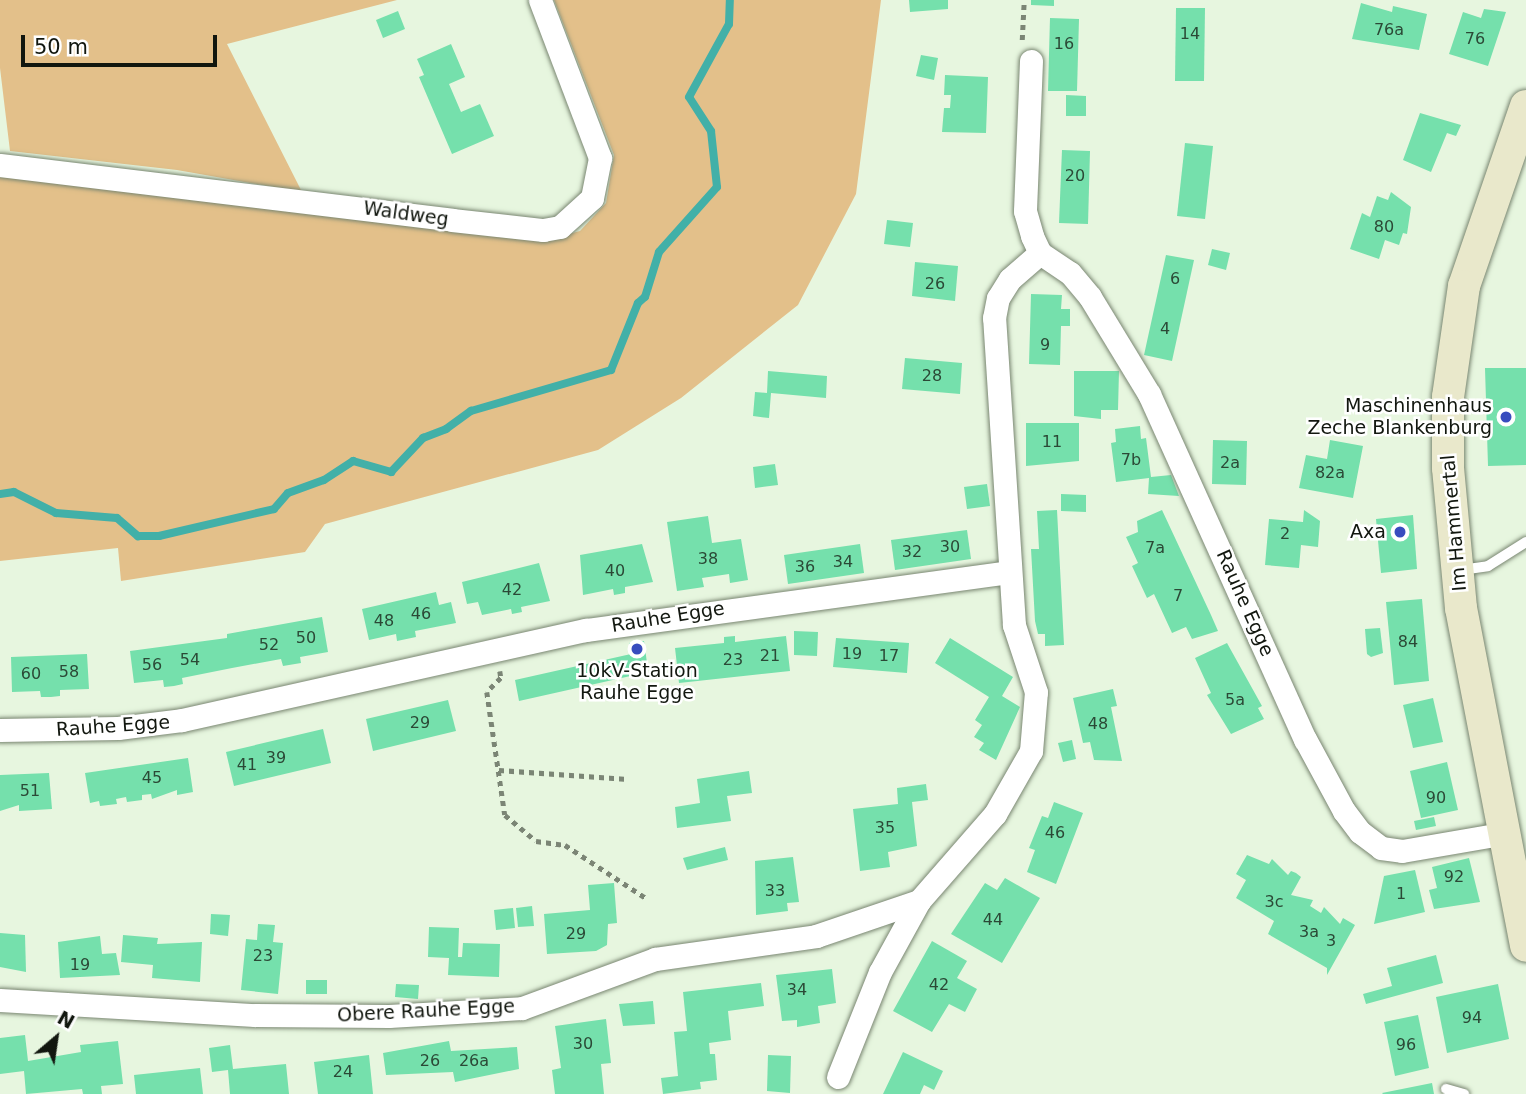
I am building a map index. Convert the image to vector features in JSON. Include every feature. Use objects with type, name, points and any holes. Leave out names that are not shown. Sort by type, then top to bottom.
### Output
[{"type":"main road","name":"Im Hammertal","points":[[1526,106],[1464,286],[1448,397],[1448,468],[1458,571],[1526,946]]},
{"type":"street","name":"Waldweg","points":[[0,165],[452,220],[543,230],[560,227],[592,198],[600,158],[540,0]]},
{"type":"street","points":[[838,1077],[880,972],[919,901],[995,814],[1014,787],[1031,751],[1036,692],[1014,625],[1008,572],[994,318],[998,298],[1010,279],[1040,253],[1025,211],[1031,61]]},
{"type":"street","name":"Rauhe Egge","points":[[1040,253],[1070,273],[1090,297],[1149,394],[1305,739],[1360,832],[1381,848],[1402,851],[1506,833]]},
{"type":"street","name":"Rauhe Egge","points":[[0,730],[118,728],[182,720],[497,650],[653,619],[1008,572]]},
{"type":"street","name":"Obere Rauhe Egge","points":[[0,1000],[255,1015],[389,1016],[522,1008],[655,959],[816,936],[919,901]]},
{"type":"lane","points":[[1458,571],[1488,566],[1526,542]]},
{"type":"lane","points":[[1446,1088],[1464,1094]]},
{"type":"path","points":[[1024,0],[1022,54],[1031,61]]},
{"type":"path","points":[[497,650],[501,678],[487,692],[505,815],[536,841],[565,845],[646,898]]},
{"type":"path","points":[[499,770],[628,779]]},
{"type":"shaded area","points":[[0,0],[397,0],[227,44],[302,192],[177,170],[10,151],[0,68]]},
{"type":"shaded area","points":[[554,0],[881,0],[856,194],[798,305],[681,398],[598,450],[325,524],[305,552],[121,581],[118,548],[0,561],[0,175],[546,240],[580,231],[606,203],[614,155]]},
{"type":"building","points":[[909,0],[948,0],[948,9],[910,12]]},
{"type":"building","points":[[1031,0],[1054,0],[1054,6],[1031,5]]},
{"type":"building","points":[[1361,3],[1392,12],[1393,6],[1427,14],[1419,50],[1352,39]]},
{"type":"building","points":[[1176,8],[1205,8],[1204,81],[1175,81]]},
{"type":"building","points":[[1484,9],[1506,12],[1488,66],[1449,54],[1463,12],[1481,18]]},
{"type":"building","points":[[398,11],[405,29],[383,38],[376,20]]},
{"type":"building","points":[[1050,18],[1079,19],[1077,91],[1048,91]]},
{"type":"building","points":[[451,44],[465,77],[449,84],[461,112],[480,104],[494,136],[452,154],[419,77],[424,75],[417,59]]},
{"type":"building","points":[[921,55],[938,58],[934,80],[916,76]]},
{"type":"building","points":[[945,75],[988,77],[986,133],[942,132],[944,108],[950,108],[951,95],[944,95]]},
{"type":"building","points":[[1066,95],[1086,96],[1086,116],[1066,116]]},
{"type":"building","points":[[1420,113],[1461,125],[1456,136],[1447,133],[1431,172],[1403,160]]},
{"type":"building","points":[[1185,143],[1213,146],[1205,219],[1177,216]]},
{"type":"building","points":[[1062,150],[1090,151],[1088,224],[1059,223]]},
{"type":"building","points":[[1391,192],[1411,207],[1407,234],[1403,233],[1399,245],[1385,240],[1379,259],[1350,249],[1362,213],[1370,217],[1377,196],[1388,200]]},
{"type":"building","points":[[887,220],[913,223],[910,247],[884,244]]},
{"type":"building","points":[[1212,249],[1230,253],[1226,270],[1208,265]]},
{"type":"building","points":[[1166,255],[1194,260],[1172,361],[1144,355]]},
{"type":"building","points":[[915,262],[958,266],[955,301],[912,296]]},
{"type":"building","points":[[1031,294],[1062,295],[1061,309],[1070,309],[1070,326],[1061,326],[1060,365],[1029,364]]},
{"type":"building","points":[[905,358],[962,363],[960,394],[902,389]]},
{"type":"building","name":"Maschinenhaus Zeche Blankenburg","points":[[1485,368],[1526,368],[1526,465],[1488,466]]},
{"type":"building","points":[[768,371],[827,376],[826,398],[771,393],[769,418],[753,416],[755,392],[767,393]]},
{"type":"building","points":[[1074,371],[1119,371],[1118,410],[1101,410],[1101,419],[1074,416]]},
{"type":"building","points":[[1026,423],[1079,423],[1079,461],[1026,466]]},
{"type":"building","points":[[1140,426],[1141,439],[1146,438],[1151,477],[1171,475],[1179,496],[1148,494],[1149,478],[1116,482],[1111,443],[1116,442],[1115,429]]},
{"type":"building","points":[[1213,440],[1247,441],[1246,485],[1212,484]]},
{"type":"building","points":[[1330,440],[1363,446],[1353,498],[1299,488],[1306,455],[1327,459]]},
{"type":"building","points":[[775,464],[778,485],[755,488],[753,467]]},
{"type":"building","points":[[987,484],[990,506],[967,509],[964,487]]},
{"type":"building","points":[[1061,494],[1086,495],[1086,512],[1061,511]]},
{"type":"building","points":[[1057,510],[1064,645],[1045,646],[1045,634],[1038,634],[1035,621],[1031,549],[1039,549],[1037,511]]},
{"type":"building","points":[[1162,510],[1218,631],[1192,639],[1186,627],[1172,633],[1154,594],[1147,598],[1132,566],[1138,563],[1126,537],[1138,532],[1137,521]]},
{"type":"building","points":[[1304,510],[1320,521],[1318,547],[1301,545],[1299,568],[1265,565],[1269,519],[1303,522]]},
{"type":"building","points":[[1413,515],[1417,569],[1381,573],[1376,519]]},
{"type":"building","points":[[708,516],[712,543],[741,539],[748,580],[730,583],[729,574],[702,578],[704,587],[677,591],[667,522]]},
{"type":"building","points":[[967,530],[971,559],[895,570],[891,540]]},
{"type":"building","points":[[642,544],[653,582],[625,587],[625,593],[614,595],[613,589],[583,595],[580,555]]},
{"type":"building","points":[[860,544],[864,573],[788,584],[784,555]]},
{"type":"building","points":[[539,563],[550,601],[521,607],[522,612],[512,614],[511,609],[482,615],[478,602],[467,604],[462,582]]},
{"type":"building","points":[[436,592],[439,605],[451,602],[456,623],[415,631],[416,637],[397,641],[396,634],[369,640],[362,609]]},
{"type":"building","points":[[1422,599],[1429,681],[1394,685],[1386,602]]},
{"type":"building","points":[[322,617],[328,652],[300,657],[301,663],[283,666],[281,659],[182,678],[183,684],[174,686],[164,687],[163,680],[134,683],[130,651],[227,638],[227,634]]},
{"type":"building","points":[[1380,628],[1383,653],[1371,657],[1367,654],[1365,629]]},
{"type":"building","points":[[794,631],[818,632],[817,656],[794,655]]},
{"type":"building","points":[[735,636],[735,642],[786,636],[790,671],[679,683],[675,648],[724,643],[724,637]]},
{"type":"building","points":[[836,638],[909,643],[907,673],[833,667]]},
{"type":"building","points":[[950,638],[1013,677],[1002,696],[1020,707],[996,760],[979,750],[984,743],[974,737],[982,725],[975,720],[989,697],[935,663]]},
{"type":"building","points":[[644,641],[647,663],[633,666],[635,675],[519,701],[515,680],[631,654],[629,643]]},
{"type":"building","points":[[1227,643],[1262,706],[1258,708],[1264,719],[1231,734],[1207,695],[1211,693],[1195,658]]},
{"type":"building","points":[[87,654],[89,689],[60,690],[60,696],[51,697],[41,697],[40,691],[12,692],[11,657]]},
{"type":"building","points":[[1113,689],[1117,706],[1111,707],[1122,761],[1094,760],[1090,742],[1083,743],[1073,698]]},
{"type":"building","points":[[1433,698],[1443,742],[1413,748],[1403,705]]},
{"type":"building","points":[[448,700],[456,731],[373,751],[366,719]]},
{"type":"building","points":[[323,729],[331,763],[234,786],[226,752]]},
{"type":"building","points":[[1072,740],[1076,759],[1063,762],[1058,743]]},
{"type":"building","points":[[188,758],[193,792],[177,795],[177,790],[152,799],[151,794],[142,795],[142,800],[127,802],[126,797],[116,799],[117,804],[100,806],[99,801],[90,803],[85,773]]},
{"type":"building","points":[[1447,762],[1458,810],[1421,818],[1410,771]]},
{"type":"building","points":[[749,771],[752,793],[727,796],[731,821],[677,828],[675,807],[700,803],[697,779]]},
{"type":"building","points":[[49,773],[52,809],[19,811],[19,805],[0,811],[0,775]]},
{"type":"building","points":[[926,784],[928,800],[912,802],[917,846],[888,852],[890,867],[860,871],[853,809],[898,804],[897,788]]},
{"type":"building","points":[[1054,802],[1083,813],[1056,884],[1027,872],[1035,850],[1029,848],[1042,816],[1048,818]]},
{"type":"building","points":[[1434,817],[1436,826],[1416,830],[1414,821]]},
{"type":"building","points":[[725,847],[728,860],[687,870],[683,858]]},
{"type":"building","points":[[1247,855],[1269,864],[1272,859],[1288,875],[1291,871],[1296,873],[1301,877],[1291,895],[1313,900],[1310,906],[1321,913],[1324,907],[1340,924],[1343,918],[1355,925],[1327,975],[1327,968],[1268,934],[1274,921],[1236,898],[1246,880],[1236,874]]},
{"type":"building","points":[[793,857],[799,902],[787,903],[788,911],[756,915],[755,861]]},
{"type":"building","points":[[1469,858],[1480,902],[1434,909],[1429,890],[1437,888],[1432,867]]},
{"type":"building","points":[[1415,870],[1425,912],[1374,924],[1384,876]]},
{"type":"building","points":[[1005,878],[1040,898],[1002,963],[951,934],[985,883],[997,890]]},
{"type":"building","points":[[614,883],[617,923],[608,924],[607,945],[596,951],[547,954],[544,914],[590,910],[588,885]]},
{"type":"building","points":[[532,906],[534,926],[518,927],[516,908]]},
{"type":"building","points":[[513,908],[515,928],[496,930],[494,910]]},
{"type":"building","points":[[211,914],[230,915],[228,936],[210,934]]},
{"type":"building","points":[[258,924],[275,925],[273,942],[283,943],[278,994],[241,990],[246,939],[257,940]]},
{"type":"building","points":[[429,927],[459,928],[458,957],[462,957],[463,943],[500,944],[499,977],[448,975],[449,958],[428,957]]},
{"type":"building","points":[[0,933],[25,935],[26,972],[0,967]]},
{"type":"building","points":[[123,935],[158,938],[157,944],[202,942],[200,982],[152,978],[153,965],[121,962]]},
{"type":"building","points":[[100,936],[102,954],[116,953],[120,975],[60,978],[58,942]]},
{"type":"building","points":[[932,941],[967,961],[957,978],[977,989],[965,1012],[949,1004],[932,1032],[893,1011]]},
{"type":"building","points":[[1436,955],[1443,983],[1366,1004],[1363,994],[1392,986],[1387,968]]},
{"type":"building","points":[[832,969],[836,1003],[818,1006],[820,1023],[797,1027],[797,1020],[782,1021],[776,975]]},
{"type":"building","points":[[306,980],[327,980],[327,994],[306,994]]},
{"type":"building","points":[[761,983],[764,1006],[728,1011],[731,1040],[709,1043],[710,1054],[715,1054],[717,1080],[700,1082],[701,1089],[663,1094],[661,1078],[678,1076],[674,1032],[687,1031],[683,992]]},
{"type":"building","points":[[396,984],[419,985],[418,999],[395,997]]},
{"type":"building","points":[[1498,984],[1509,1039],[1447,1053],[1436,997]]},
{"type":"building","points":[[653,1001],[655,1024],[623,1026],[619,1004]]},
{"type":"building","points":[[1418,1015],[1429,1068],[1395,1076],[1384,1022]]},
{"type":"building","points":[[606,1019],[611,1063],[601,1064],[604,1094],[555,1094],[552,1070],[561,1068],[555,1026]]},
{"type":"building","points":[[25,1035],[28,1061],[81,1052],[80,1045],[118,1041],[123,1084],[101,1086],[102,1094],[83,1094],[82,1089],[26,1094],[24,1071],[0,1074],[0,1038]]},
{"type":"building","points":[[449,1041],[451,1051],[517,1047],[519,1069],[455,1082],[453,1072],[386,1075],[383,1053]]},
{"type":"building","points":[[230,1045],[233,1069],[286,1064],[289,1094],[230,1094],[228,1070],[212,1072],[209,1048]]},
{"type":"building","points":[[903,1052],[943,1071],[934,1090],[924,1085],[920,1094],[883,1094]]},
{"type":"building","points":[[369,1055],[373,1094],[318,1094],[314,1062]]},
{"type":"building","points":[[768,1055],[791,1056],[790,1093],[767,1091]]},
{"type":"building","points":[[200,1068],[203,1094],[136,1094],[134,1075]]},
{"type":"building","points":[[1432,1083],[1434,1094],[1382,1093]]},
{"type":"waterway","points":[[0,494],[14,492],[56,513],[117,518],[138,536],[159,536],[274,509],[288,493],[324,480],[353,461],[391,472],[423,438],[446,429],[471,411],[611,370],[638,303],[645,297],[659,252],[717,187],[711,131],[689,97],[729,24],[730,0]]},
{"type":"place","name":"Maschinenhaus Zeche Blankenburg","points":[[1506,417]]},
{"type":"place","name":"Axa","points":[[1400,532]]},
{"type":"place","name":"10kV-Station Rauhe Egge","points":[[637,649]]}]
